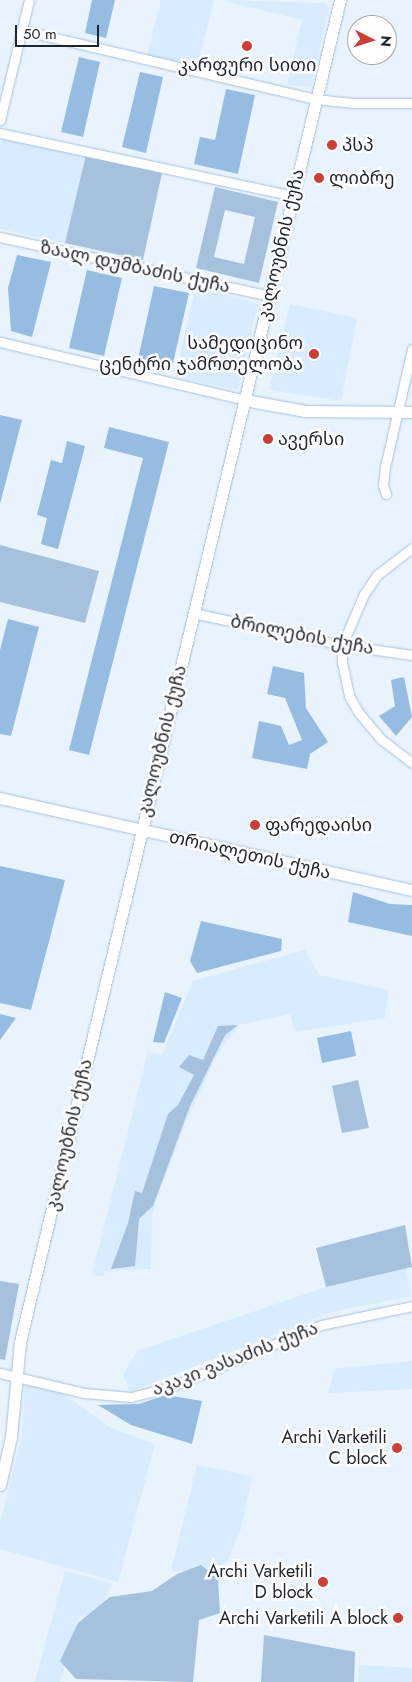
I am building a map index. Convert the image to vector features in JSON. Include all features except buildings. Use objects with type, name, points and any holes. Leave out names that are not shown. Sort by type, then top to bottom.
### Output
[{"type":"street","points":[[0,120],[29,0]]},
{"type":"street","name":"კალოუბნის ქუჩა","points":[[0,1484],[11,1437],[20,1342],[140,829],[270,296],[338,1]]},
{"type":"street","points":[[21,30],[315,99],[352,103],[412,103]]},
{"type":"street","points":[[0,133],[293,196]]},
{"type":"street","name":"ზაალ დუმბაძის ქუჩა","points":[[0,237],[270,296]]},
{"type":"street","points":[[0,342],[245,400],[258,405],[305,411],[412,412]]},
{"type":"street","points":[[386,494],[383,475],[412,349]]},
{"type":"street","points":[[412,548],[377,575],[364,594],[342,645],[343,678],[349,696],[382,740],[412,763]]},
{"type":"street","name":"ბრილების ქუჩა","points":[[193,613],[342,645],[412,655]]},
{"type":"street","name":"თრიალეთის ქუჩა","points":[[0,798],[412,890]]},
{"type":"street","name":"აკაკი ვასაძის ქუჩა","points":[[0,1373],[109,1397],[156,1393],[321,1325],[412,1306]]},
{"type":"shaded area","points":[[92,0],[115,0],[106,38],[85,33]]},
{"type":"shaded area","points":[[161,0],[214,0],[197,67],[147,56]]},
{"type":"shaded area","points":[[220,0],[325,3],[329,8],[311,87],[287,85],[302,20]]},
{"type":"shaded area","points":[[79,57],[100,62],[83,137],[61,132]]},
{"type":"shaded area","points":[[140,72],[163,77],[146,153],[122,147]]},
{"type":"shaded area","points":[[226,89],[255,95],[238,174],[194,164],[200,137],[215,140]]},
{"type":"shaded area","points":[[11,139],[86,155],[65,243],[0,229],[0,146],[2,140]]},
{"type":"shaded area","points":[[86,155],[162,173],[143,260],[65,243]]},
{"type":"shaded area","points":[[215,187],[278,202],[259,283],[196,268]],"holes":[[[225,210],[255,217],[244,264],[214,257]]]},
{"type":"shaded area","points":[[17,255],[51,262],[32,337],[11,331],[8,288]]},
{"type":"shaded area","points":[[87,270],[122,278],[104,356],[69,348]]},
{"type":"shaded area","points":[[154,286],[189,293],[171,372],[137,364]]},
{"type":"shaded area","points":[[196,286],[258,304],[238,390],[175,377]]},
{"type":"shaded area","name":"სამედიცინო ცენტრი ჯამრთელობა","points":[[290,304],[357,318],[341,401],[269,390]]},
{"type":"shaded area","points":[[0,415],[22,420],[0,504]]},
{"type":"shaded area","points":[[109,427],[169,442],[89,755],[69,750],[143,458],[104,448]]},
{"type":"shaded area","points":[[67,441],[85,446],[58,549],[41,544],[47,518],[37,515],[51,460],[62,463]]},
{"type":"shaded area","points":[[0,545],[99,571],[85,623],[0,602]]},
{"type":"shaded area","points":[[8,619],[39,627],[11,736],[0,734],[0,650]]},
{"type":"shaded area","points":[[273,666],[304,673],[306,708],[328,742],[310,754],[307,769],[252,758],[259,721],[281,726],[289,745],[302,740],[285,698],[267,694]]},
{"type":"shaded area","points":[[404,677],[412,717],[396,736],[379,716],[395,706],[391,680]]},
{"type":"shaded area","points":[[0,866],[65,880],[31,1010],[0,1003]]},
{"type":"shaded area","points":[[353,892],[390,904],[412,905],[412,936],[348,922]]},
{"type":"shaded area","points":[[201,921],[282,939],[281,951],[197,973],[190,961]]},
{"type":"shaded area","points":[[305,950],[319,975],[389,990],[385,1018],[295,1032],[290,1014],[239,1025],[218,1053],[186,1121],[158,1196],[152,1215],[151,1269],[105,1271],[103,1277],[92,1275],[148,1052],[162,1055],[193,981]]},
{"type":"shaded area","points":[[165,992],[182,998],[164,1043],[153,1042]]},
{"type":"shaded area","points":[[0,1014],[16,1018],[0,1040]]},
{"type":"shaded area","points":[[238,1025],[225,1035],[190,1106],[153,1206],[139,1219],[135,1266],[111,1269],[128,1223],[135,1191],[142,1193],[168,1114],[178,1105],[194,1075],[179,1067],[189,1055],[203,1060],[218,1026]]},
{"type":"shaded area","points":[[351,1031],[356,1056],[322,1063],[317,1038]]},
{"type":"shaded area","points":[[358,1080],[369,1128],[342,1133],[332,1086]]},
{"type":"shaded area","points":[[405,1225],[412,1267],[326,1287],[316,1248]]},
{"type":"shaded area","points":[[406,1268],[411,1296],[332,1312],[130,1392],[123,1375],[137,1351],[326,1287]]},
{"type":"shaded area","points":[[0,1281],[19,1284],[5,1360],[0,1359]]},
{"type":"shaded area","points":[[412,1361],[412,1389],[329,1393],[334,1369]]},
{"type":"shaded area","points":[[25,1385],[60,1391],[109,1427],[155,1444],[118,1582],[0,1549],[0,1524],[22,1435]]},
{"type":"shaded area","points":[[166,1395],[202,1401],[192,1444],[131,1425],[98,1405],[139,1404]]},
{"type":"shaded area","points":[[197,1465],[252,1476],[241,1529],[223,1571],[171,1571]]},
{"type":"shaded area","points":[[201,1565],[218,1579],[220,1613],[199,1620],[193,1682],[76,1679],[60,1661],[78,1623],[110,1597],[152,1591],[177,1574]]},
{"type":"shaded area","points":[[65,1571],[112,1583],[100,1612],[79,1617],[60,1682],[35,1682]]},
{"type":"shaded area","points":[[264,1635],[355,1652],[354,1682],[261,1682]]},
{"type":"shaded area","points":[[359,1665],[412,1668],[412,1682],[358,1682]]},
{"type":"place","name":"კარფური სითი","points":[[247,46]]},
{"type":"place","name":"პსპ","points":[[332,145]]},
{"type":"place","name":"ლიბრე","points":[[319,178]]},
{"type":"place","name":"სამედიცინო ცენტრი ჯამრთელობა","points":[[314,354]]},
{"type":"place","name":"ავერსი","points":[[268,439]]},
{"type":"place","name":"ფარედაისი","points":[[255,825]]},
{"type":"place","name":"Archi Varketili C block","points":[[397,1448]]},
{"type":"place","name":"Archi Varketili D block","points":[[323,1582]]},
{"type":"place","name":"Archi Varketili A block","points":[[398,1618]]}]
